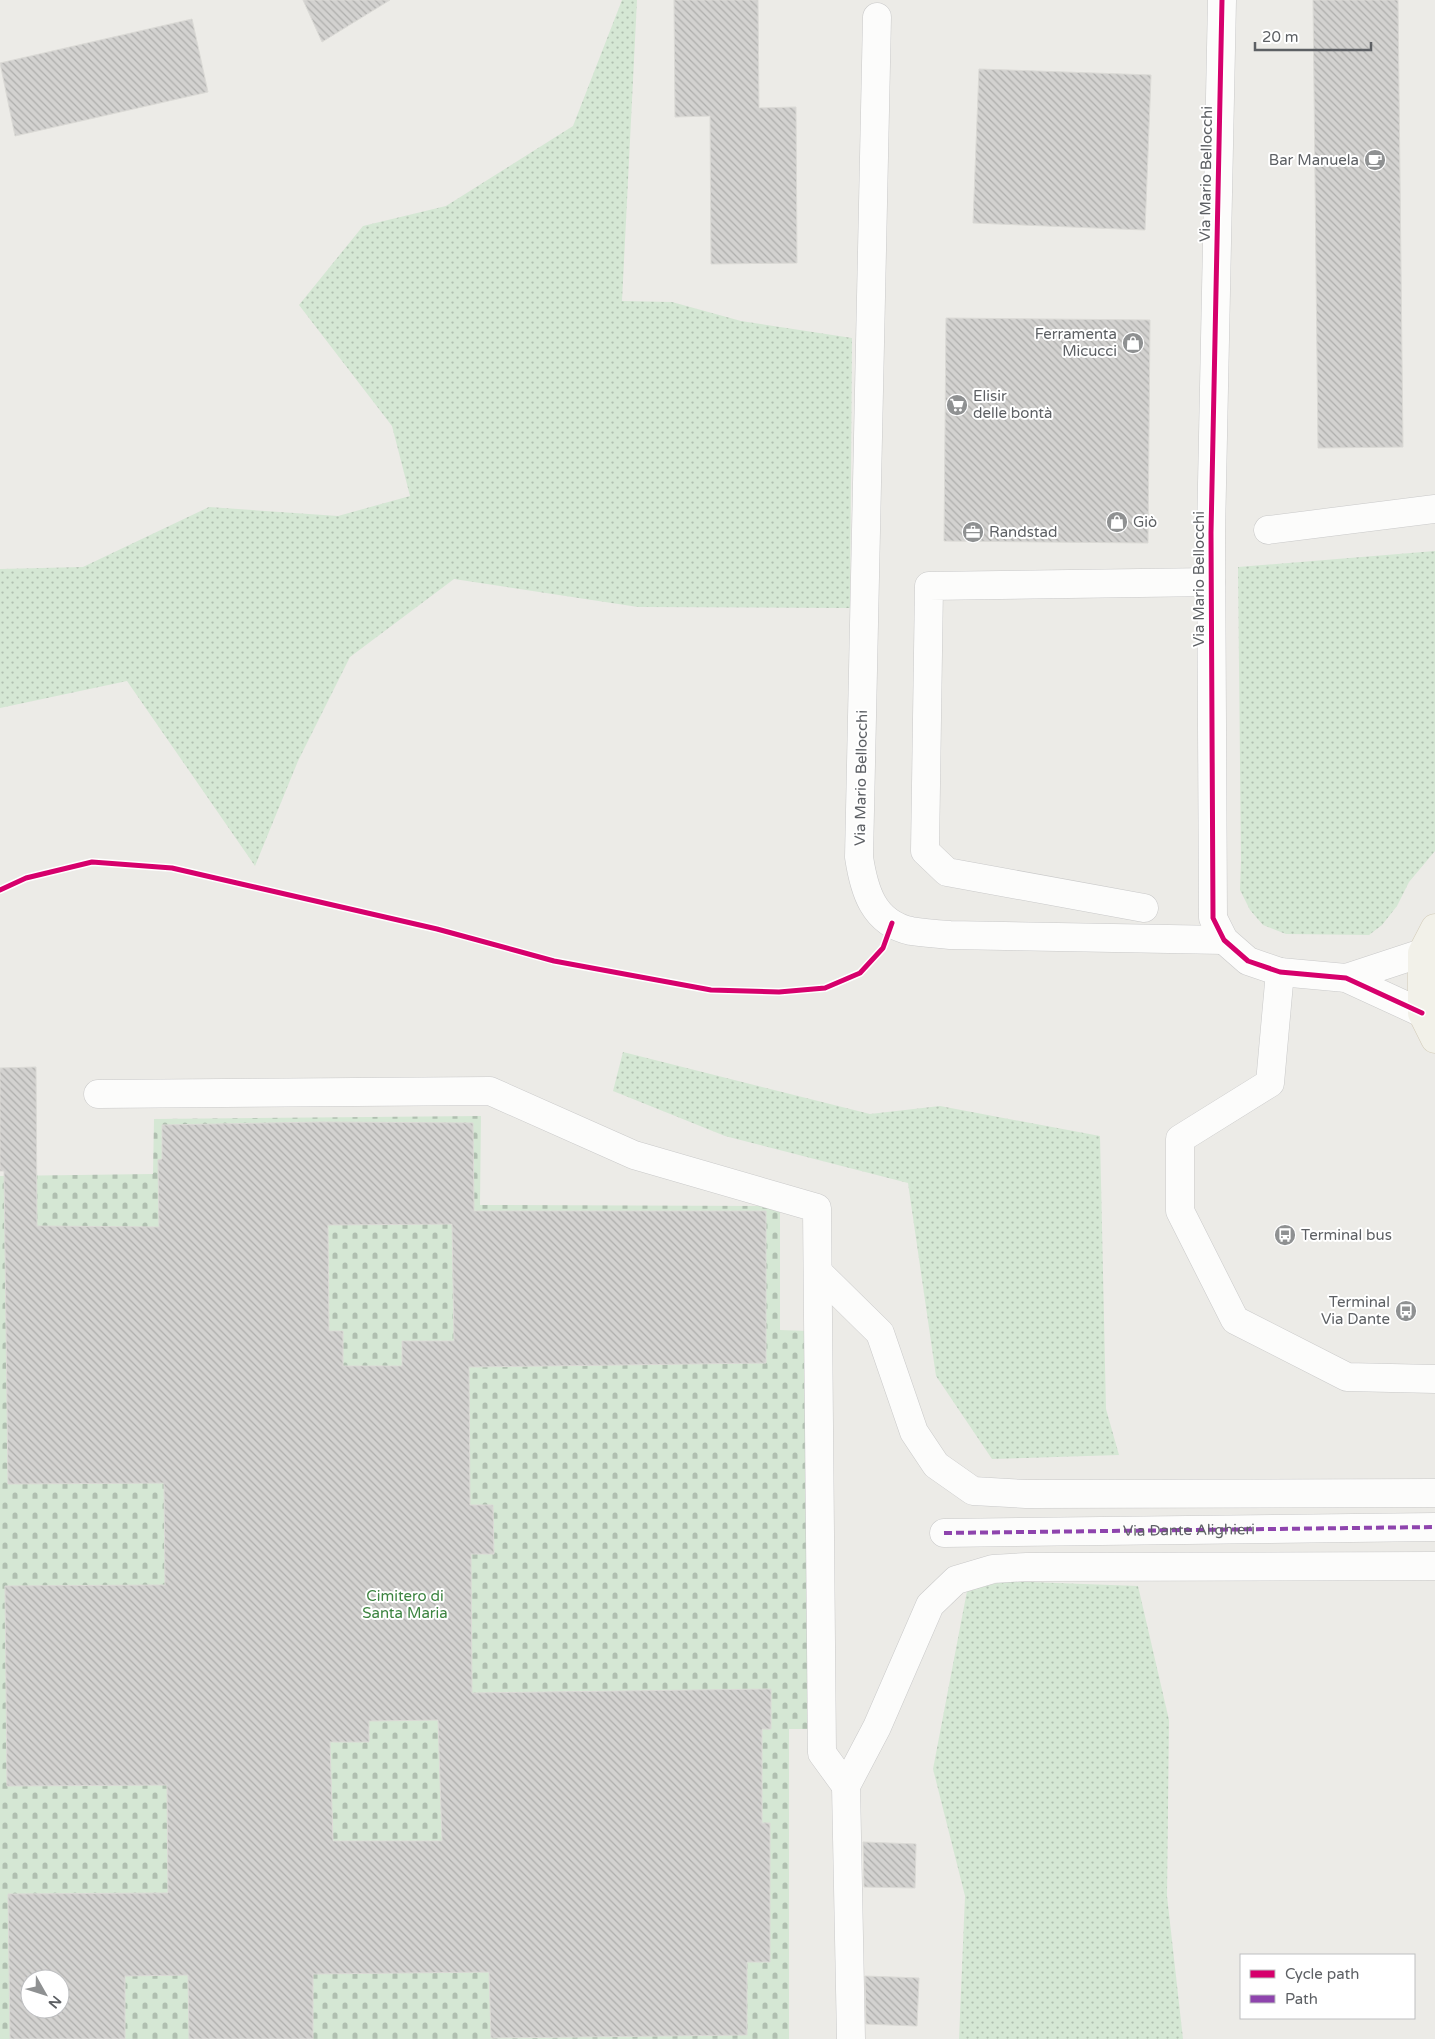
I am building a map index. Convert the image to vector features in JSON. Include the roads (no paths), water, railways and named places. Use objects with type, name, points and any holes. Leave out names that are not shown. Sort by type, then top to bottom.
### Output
[{"type":"main road","points":[[1435,928],[1422,953],[1422,1013],[1435,1040]]},
{"type":"street","name":"Via Mario Bellocchi","points":[[1222,0],[1211,582],[1213,918],[1224,940],[1248,961],[1280,972],[1346,978],[1422,1013]]},
{"type":"street","name":"Via Mario Bellocchi","points":[[876,17],[859,857],[863,885],[874,909],[892,923],[910,931],[950,935],[1224,940]]},
{"type":"street","points":[[1268,530],[1435,509]]},
{"type":"street","points":[[1144,908],[947,872],[925,851],[929,586],[1211,582]]},
{"type":"street","name":"Via Mario Bellocchi","points":[[1346,978],[1422,953]]},
{"type":"street","points":[[1280,972],[1270,1083],[1180,1139],[1180,1211],[1235,1320],[1347,1377],[1435,1379]]},
{"type":"street","points":[[98,1094],[490,1091],[634,1155],[817,1208],[822,1752],[846,1786]]},
{"type":"street","points":[[818,1272],[880,1334],[914,1432],[936,1465],[973,1491],[1026,1494],[1435,1493]]},
{"type":"street","name":"Via Dante Alighieri","points":[[944,1533],[1435,1528]]},
{"type":"street","points":[[851,2039],[846,1786],[877,1727],[930,1605],[956,1580],[993,1569],[1027,1567],[1435,1566]]},
{"type":"place","name":"Bar Manuela","points":[[1375,160]]},
{"type":"place","name":"Ferramenta Micucci","points":[[1133,343]]},
{"type":"place","name":"Elisir delle bontà","points":[[957,405]]},
{"type":"place","name":"Giò","points":[[1117,522]]},
{"type":"place","name":"Randstad","points":[[973,532]]},
{"type":"place","name":"Terminal bus","points":[[1285,1235]]},
{"type":"place","name":"Terminal Via Dante","points":[[1406,1311]]},
{"type":"park label","name":"Cimitero di Santa Maria","points":[[405,1604]]}]
